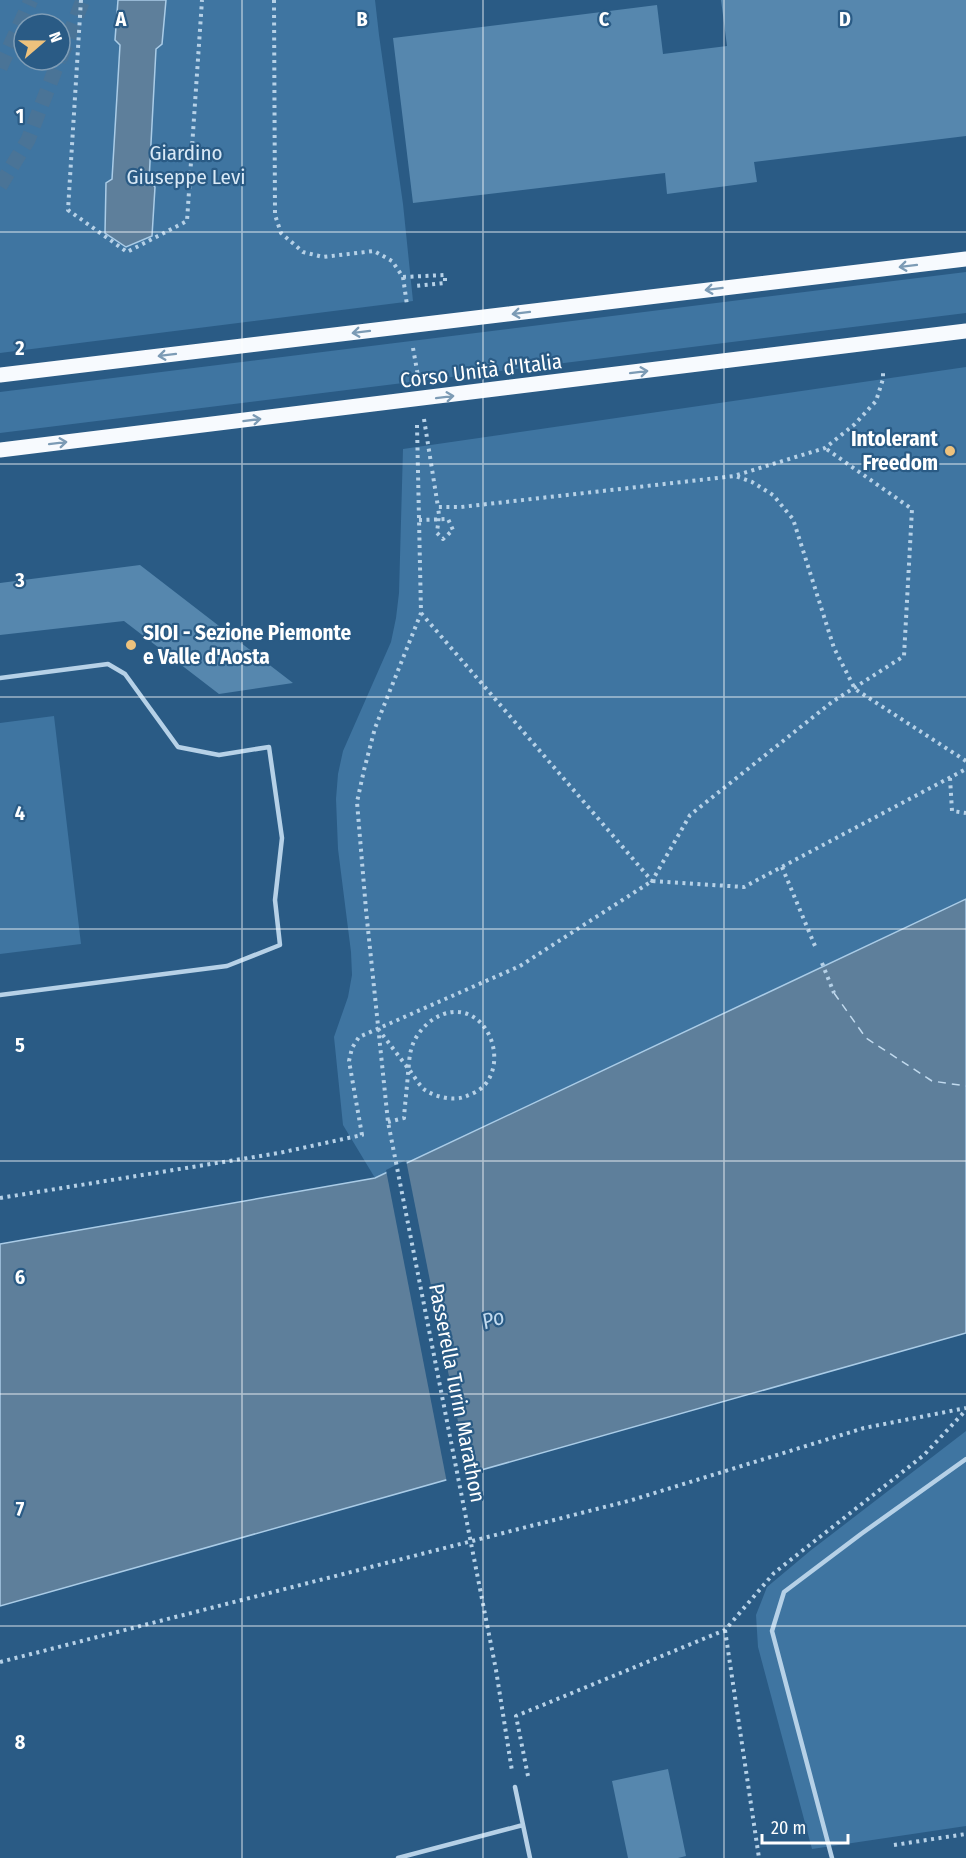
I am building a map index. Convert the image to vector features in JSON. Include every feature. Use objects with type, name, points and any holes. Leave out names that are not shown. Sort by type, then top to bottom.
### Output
[{"type":"main road","points":[[0,375],[966,259]]},
{"type":"main road","name":"Corso Unità d'Italia","points":[[0,450],[966,331]]},
{"type":"lane","points":[[0,678],[108,664],[125,674],[178,747],[219,755],[269,747],[282,838],[275,900],[280,945],[227,966],[0,995]]},
{"type":"lane","points":[[832,1858],[771,1631],[784,1592],[966,1459]]},
{"type":"lane","points":[[515,1787],[530,1858]]},
{"type":"lane","points":[[398,1858],[523,1825]]},
{"type":"path","points":[[81,0],[68,210],[127,252],[187,221],[202,0]]},
{"type":"path","points":[[274,0],[274,29]]},
{"type":"path","points":[[403,277],[445,275],[445,283],[415,286]]},
{"type":"path","points":[[636,487],[735,476],[825,448],[855,424],[876,400],[883,379],[883,369]]},
{"type":"path","points":[[417,425],[421,613],[652,881],[744,887],[966,769]]},
{"type":"path","points":[[0,1198],[279,1154],[362,1135],[349,1061],[352,1048],[359,1037],[520,966],[652,881],[690,815],[832,702],[904,656],[912,509],[825,448]]},
{"type":"path","points":[[735,476],[752,482],[773,495],[793,519],[834,648],[855,689],[966,761]]},
{"type":"path","points":[[419,520],[448,519],[453,530],[443,539],[437,533],[439,515],[438,507]]},
{"type":"path","name":"Passerella Turin Marathon","points":[[421,613],[375,728],[357,802],[388,1122],[496,1670],[515,1787]]},
{"type":"path","points":[[950,778],[952,811],[966,813]]},
{"type":"path","points":[[782,867],[815,946]]},
{"type":"path","points":[[822,963],[834,993]]},
{"type":"path","points":[[378,1028],[424,1089],[443,1098],[462,1098],[479,1090],[488,1082],[492,1067],[492,1041],[480,1022],[468,1013],[457,1011],[445,1014],[425,1026],[411,1051],[404,1118],[388,1122]]},
{"type":"path","points":[[515,1787],[530,1785],[516,1716],[725,1630],[774,1573],[924,1455],[966,1409]]},
{"type":"path","points":[[0,1662],[632,1500],[864,1428],[966,1409]]},
{"type":"path","points":[[725,1630],[759,1858]]},
{"type":"path","points":[[894,1845],[966,1834]]},
{"type":"green space","name":"Giardino Giuseppe Levi","points":[[0,0],[375,0],[403,204],[413,301],[0,353]]},
{"type":"green space","points":[[966,272],[966,313],[0,433],[0,392]]},
{"type":"green space","points":[[966,367],[966,899],[375,1178],[343,1125],[334,1037],[348,997],[352,975],[338,849],[336,799],[343,751],[391,642],[396,618],[399,593],[403,449]]},
{"type":"green space","points":[[54,716],[81,944],[0,954],[0,723]]},
{"type":"green space","points":[[966,1431],[966,1826],[812,1849],[758,1647],[756,1615],[767,1587],[810,1551]]},
{"type":"water","points":[[118,0],[166,0],[162,44],[156,49],[149,181],[155,187],[152,236],[126,247],[105,233],[106,183],[112,179],[120,45],[115,40]]},
{"type":"water","name":"Po","points":[[966,899],[966,1333],[0,1606],[0,1244],[375,1178]]},
{"type":"pier","points":[[406,1160],[469,1477],[447,1483],[386,1170]]},
{"type":"building","points":[[721,0],[966,0],[966,136],[754,162],[757,182],[667,194],[665,173],[413,203],[393,38],[657,5],[663,54],[727,46]]},
{"type":"building","points":[[140,565],[293,683],[219,694],[124,621],[0,635],[0,583]]},
{"type":"building","points":[[668,1769],[686,1856],[628,1858],[612,1781]]},
{"type":"ferry route","points":[[834,993],[866,1038],[932,1081],[966,1086]]},
{"type":"tunnel","points":[[0,68],[31,0]]},
{"type":"tunnel","points":[[72,28],[83,0]]},
{"type":"tunnel","points":[[0,186],[28,140],[54,72]]},
{"type":"place","name":"Intolerant Freedom","points":[[950,451]]},
{"type":"place","name":"SIOI - Sezione Piemonte e Valle d'Aosta","points":[[131,645]]}]
